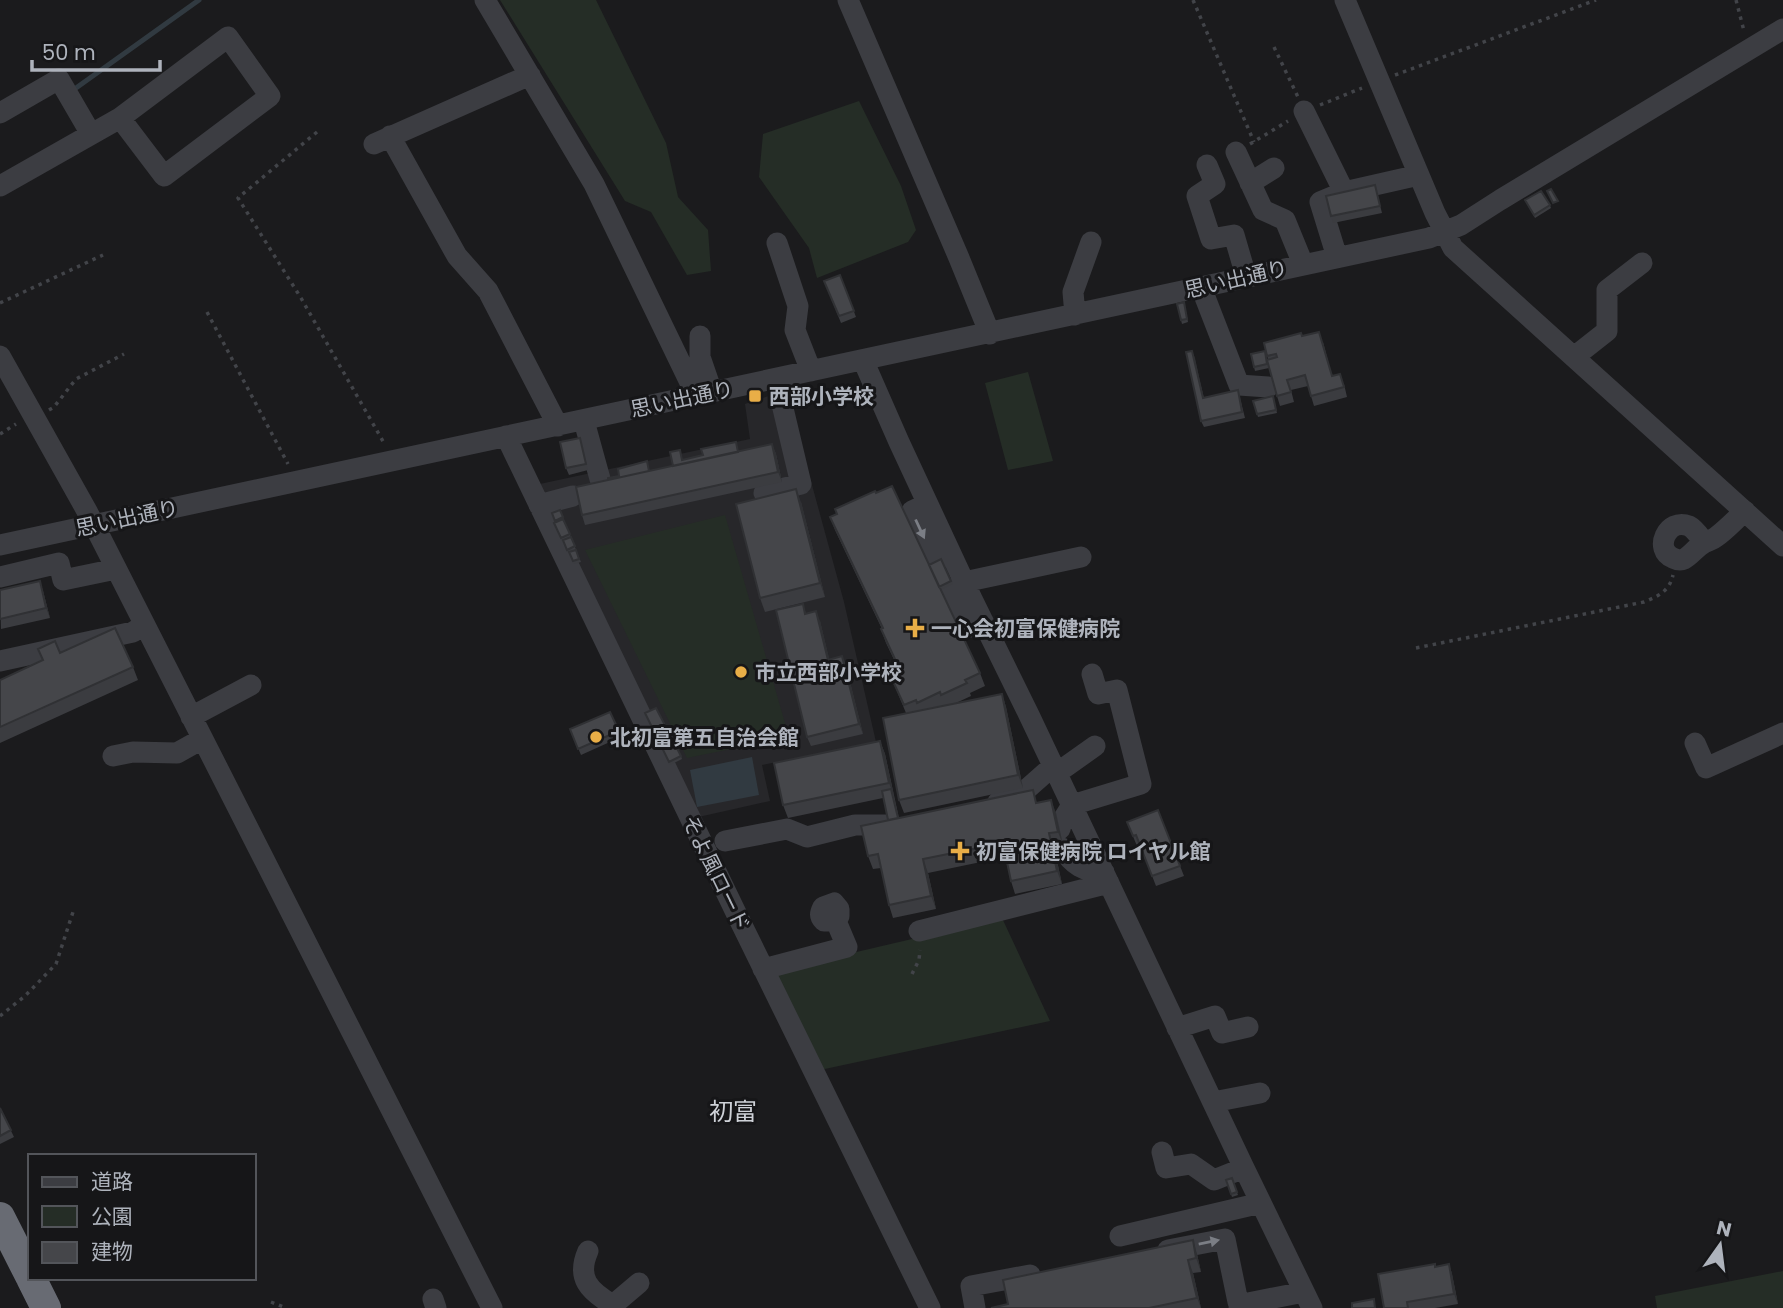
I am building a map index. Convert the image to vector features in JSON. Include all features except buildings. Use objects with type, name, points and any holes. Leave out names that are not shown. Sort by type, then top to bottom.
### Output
[{"type":"highway","points":[[0,1217],[28,1273]]},
{"type":"highway","points":[[32,1280],[46,1308]]},
{"type":"street","points":[[485,0],[594,184],[704,394]]},
{"type":"street","points":[[848,0],[960,258],[990,334]]},
{"type":"street","points":[[1345,0],[1453,248],[1783,545]]},
{"type":"street","name":"思い出通り","points":[[0,545],[1429,238],[1461,225],[1783,29]]},
{"type":"street","points":[[0,187],[120,118],[228,37],[270,96],[164,176],[120,118]]},
{"type":"street","points":[[530,75],[382,140],[457,256],[488,291],[558,426]]},
{"type":"street","points":[[0,113],[59,79],[91,134]]},
{"type":"street","points":[[1304,111],[1344,192]]},
{"type":"street","points":[[1245,147],[1250,183],[1263,210],[1284,220],[1303,264]]},
{"type":"street","points":[[1207,165],[1215,184],[1197,196],[1211,239],[1234,234],[1246,276]]},
{"type":"street","points":[[1250,183],[1274,168]]},
{"type":"street","points":[[1337,257],[1320,202],[1344,192],[1419,175]]},
{"type":"street","points":[[1075,315],[1073,292],[1091,242]]},
{"type":"street","points":[[776,243],[798,306],[786,326],[811,371]]},
{"type":"street","points":[[1574,357],[1607,331],[1607,290],[1642,262]]},
{"type":"street","points":[[1201,287],[1239,385],[1268,387]]},
{"type":"street","points":[[700,337],[704,394]]},
{"type":"street","points":[[0,356],[94,525],[492,1308]]},
{"type":"street","points":[[863,360],[927,504],[956,585],[983,621],[1308,1300],[1241,1306],[1225,1239],[1145,1254]]},
{"type":"street","points":[[764,493],[801,484],[776,379]]},
{"type":"street","points":[[584,421],[600,480]]},
{"type":"street","name":"そよ風ロード","points":[[506,436],[631,687],[763,969],[930,1308]]},
{"type":"street","points":[[539,505],[573,496]]},
{"type":"street","points":[[927,504],[912,511],[936,562]]},
{"type":"street","points":[[1704,542],[1690,527],[1672,527],[1663,542],[1664,551],[1669,557],[1684,559],[1704,542],[1714,539],[1745,511]]},
{"type":"street","points":[[956,585],[1081,557]]},
{"type":"street","points":[[0,576],[59,564],[63,580],[116,569]]},
{"type":"street","points":[[0,661],[133,632],[144,625]]},
{"type":"street","points":[[1092,674],[1098,694],[1117,691],[1141,784],[1072,806],[1062,821],[1061,838],[1072,862],[1106,877]]},
{"type":"street","points":[[191,716],[251,685]]},
{"type":"street","points":[[1695,743],[1706,768],[1783,733]]},
{"type":"street","points":[[113,756],[133,752],[177,753],[202,739]]},
{"type":"street","points":[[979,806],[1018,797],[1055,769],[1095,746]]},
{"type":"street","points":[[726,841],[787,829],[807,837],[855,825],[888,825]]},
{"type":"street","points":[[919,931],[1106,877]]},
{"type":"street","points":[[763,969],[847,947],[836,921]]},
{"type":"street","points":[[1177,1028],[1215,1016],[1222,1032],[1248,1027]]},
{"type":"street","points":[[1213,1101],[1260,1093]]},
{"type":"street","points":[[1162,1152],[1166,1168],[1191,1164],[1214,1180],[1244,1168]]},
{"type":"street","points":[[1120,1236],[1261,1203]]},
{"type":"street","points":[[588,1251],[582,1271],[586,1282],[593,1292],[613,1307],[639,1283]]},
{"type":"street","points":[[975,1308],[971,1286],[1051,1271]]},
{"type":"path","points":[[1193,0],[1245,147]]},
{"type":"path","points":[[1379,81],[1596,0]]},
{"type":"path","points":[[1736,0],[1748,50]]},
{"type":"path","points":[[1274,47],[1304,111]]},
{"type":"path","points":[[317,132],[238,198],[373,423],[391,461]]},
{"type":"path","points":[[0,303],[103,255]]},
{"type":"path","points":[[207,312],[297,482]]},
{"type":"path","points":[[35,416],[54,407],[76,379],[124,354]]},
{"type":"path","points":[[1416,648],[1644,602],[1664,593],[1671,583],[1678,560]]},
{"type":"path","points":[[0,1016],[25,996],[56,964],[73,912]]},
{"type":"path","points":[[912,974],[920,952],[919,931]]},
{"type":"path","points":[[271,1302],[286,1308]]},
{"type":"shaded area","name":"市立西部小学校","points":[[786,390],[844,602],[876,742],[762,765],[770,801],[694,818],[535,485],[750,439],[745,404]]},
{"type":"shaded area","points":[[752,757],[759,795],[697,807],[690,770]]},
{"type":"green space","points":[[500,0],[596,0],[666,143],[678,197],[708,230],[711,271],[687,275],[651,212],[625,201]]},
{"type":"green space","points":[[859,101],[901,186],[916,230],[908,242],[817,278],[809,248],[759,177],[763,134]]},
{"type":"green space","points":[[1028,372],[1053,461],[1008,470],[985,383]]},
{"type":"green space","points":[[725,515],[789,737],[687,758],[585,550]]},
{"type":"green space","points":[[1002,918],[1050,1021],[820,1070],[775,971]]},
{"type":"green space","points":[[1783,1271],[1783,1308],[1657,1308],[1655,1296]]},
{"type":"waterway","points":[[76,88],[199,0]]},
{"type":"place","name":"西部小学校","points":[[755,396]]},
{"type":"place","name":"一心会初富保健病院","points":[[915,628]]},
{"type":"place","name":"市立西部小学校","points":[[741,672]]},
{"type":"place","name":"北初富第五自治会館","points":[[596,737]]},
{"type":"place","name":"初富保健病院 ロイヤル館","points":[[960,851]]},
{"type":"district","name":"初富","points":[[733,1111]]}]
